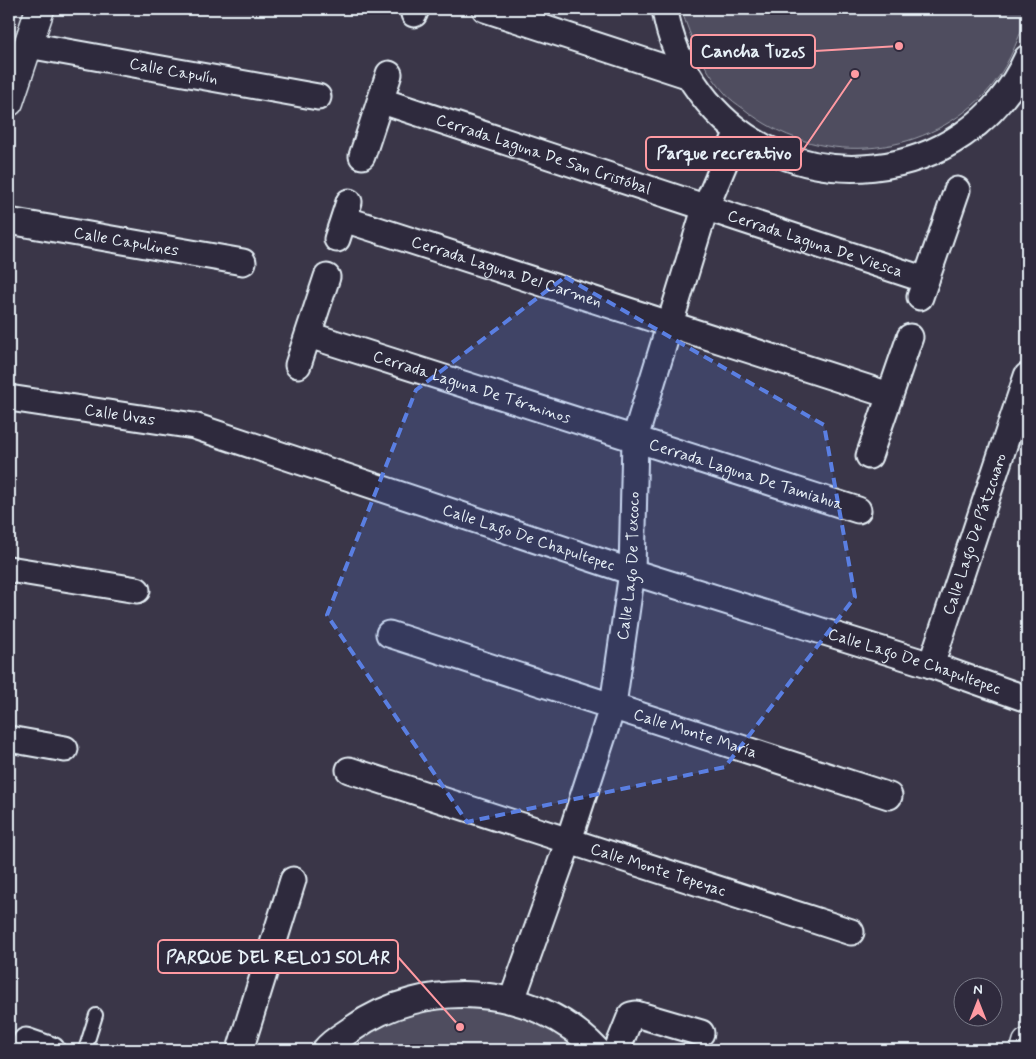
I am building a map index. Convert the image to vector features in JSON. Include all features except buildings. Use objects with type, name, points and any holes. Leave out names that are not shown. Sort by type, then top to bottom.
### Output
[{"type":"street","points":[[9,102],[19,61],[40,9]]},
{"type":"street","points":[[485,9],[688,75]]},
{"type":"street","points":[[665,9],[668,27],[688,75],[710,106],[738,131],[777,154],[821,167],[867,169],[912,161],[953,142],[989,114],[1018,78],[1027,58]]},
{"type":"street","name":"Calle Capulín","points":[[19,61],[318,97]]},
{"type":"street","points":[[362,156],[382,101],[389,74]]},
{"type":"street","name":"Cerrada Laguna De San Cristóbal","points":[[382,101],[705,210]]},
{"type":"street","name":"Calle Lago De Texcoco","points":[[512,1000],[569,840],[613,705],[632,572],[635,438],[705,210],[738,131]]},
{"type":"street","name":"Cerrada Laguna De Viesca","points":[[705,210],[923,288],[957,190]]},
{"type":"street","name":"Cerrada Laguna Del Carmen","points":[[344,220],[889,395]]},
{"type":"street","name":"Calle Capulines","points":[[9,221],[244,262]]},
{"type":"street","points":[[298,365],[327,276]]},
{"type":"street","name":"Cerrada Laguna De Términos","points":[[309,335],[635,438]]},
{"type":"street","points":[[869,456],[910,337]]},
{"type":"street","name":"Calle Lago De Pátzcuaro","points":[[931,665],[1027,376]]},
{"type":"street","name":"Calle Uvas","points":[[9,398],[194,426],[230,437]]},
{"type":"street","name":"Calle Lago De Chapultepec","points":[[230,437],[632,572],[931,665],[1027,699]]},
{"type":"street","name":"Cerrada Laguna De Tamiahua","points":[[635,438],[858,510]]},
{"type":"street","points":[[9,569],[137,590]]},
{"type":"street","name":"Calle Monte María","points":[[389,634],[889,796]]},
{"type":"street","points":[[9,739],[65,749]]},
{"type":"street","name":"Calle Monte Tepeyac","points":[[349,770],[851,932]]},
{"type":"street","points":[[240,1050],[293,880]]},
{"type":"street","points":[[325,1050],[369,1016],[414,999],[463,993],[512,1000],[540,1010],[567,1025],[597,1050]]},
{"type":"street","points":[[617,1050],[630,1015],[636,1014],[702,1033]]},
{"type":"street","points":[[26,1042],[52,1050]]},
{"type":"street","points":[[1025,1050],[1027,1043]]},
{"type":"lane","points":[[85,1050],[96,1015]]},
{"type":"highlighted area","points":[[565,277],[824,425],[855,597],[725,767],[467,822],[327,615],[416,390]]},
{"type":"shaded area","points":[[681,9],[1027,9],[1027,15],[1015,46],[999,76],[985,94],[959,116],[930,132],[899,143],[867,148],[835,147],[803,140],[772,128],[736,103],[728,97],[703,62],[693,42]]},
{"type":"shaded area","points":[[434,1001],[514,1007],[586,1050],[336,1050],[359,1031]]},
{"type":"place","name":"Cancha Tuzos","points":[[899,46]]},
{"type":"place","name":"Parque recreativo","points":[[855,74]]},
{"type":"place","name":"PARQUE DEL RELOJ SOLAR","points":[[460,1027]]}]
